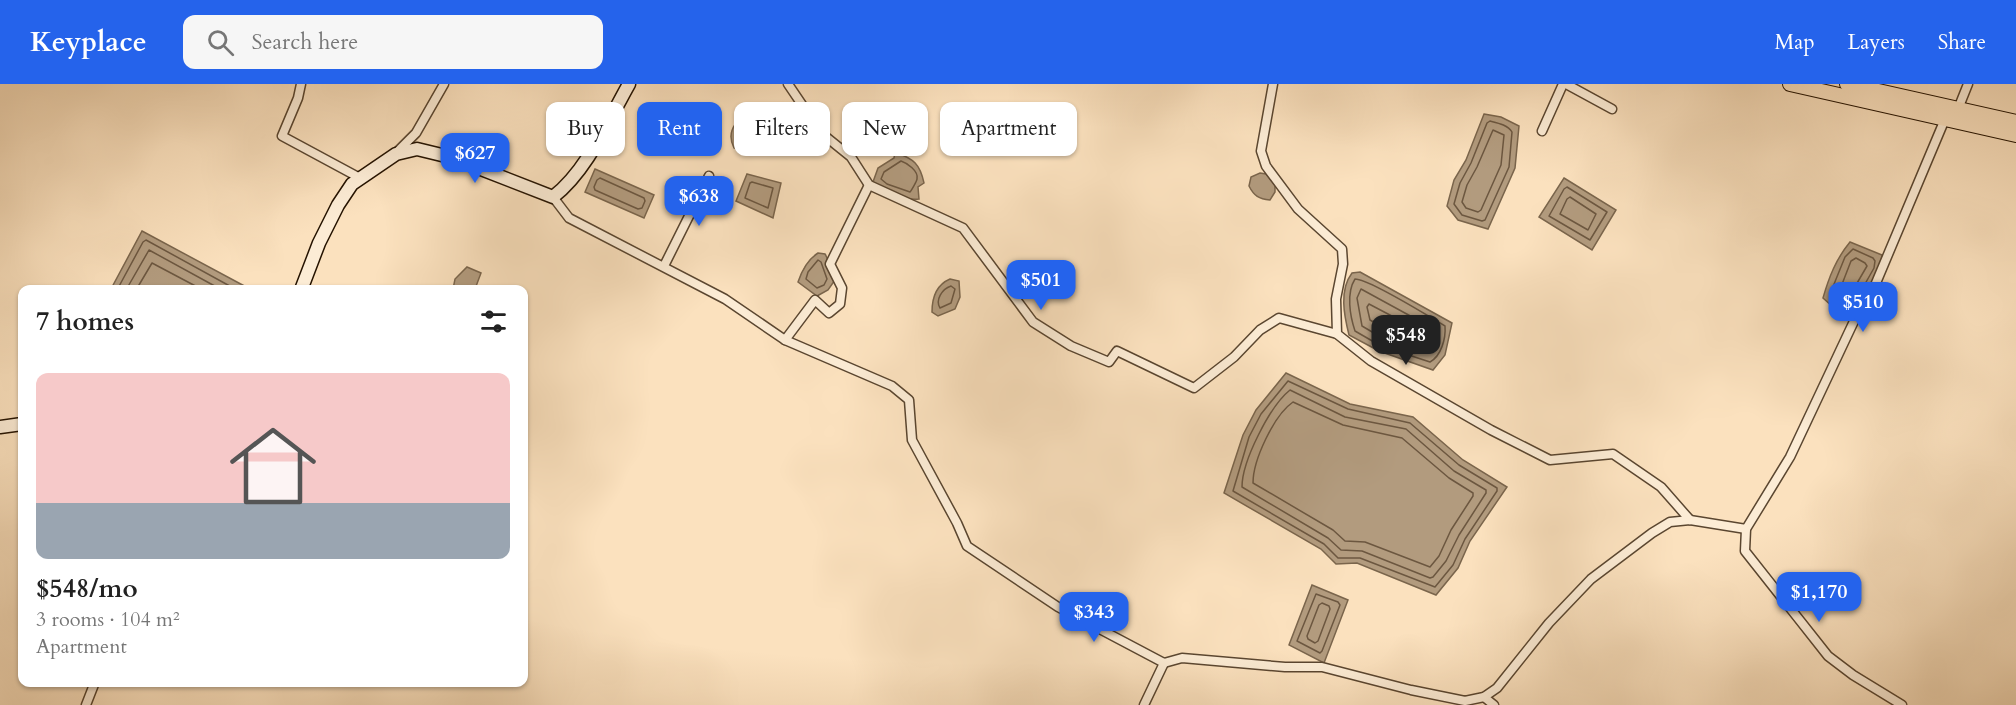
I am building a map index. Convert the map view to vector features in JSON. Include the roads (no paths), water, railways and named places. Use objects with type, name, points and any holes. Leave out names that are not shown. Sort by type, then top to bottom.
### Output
[{"type":"main road","points":[[303,285],[319,243],[338,205],[352,184],[396,154],[417,149],[450,157],[553,197],[567,186],[585,160],[629,84]]},
{"type":"main road","points":[[1790,84],[1958,109],[2016,122]]},
{"type":"main road","points":[[1847,84],[1872,96],[1945,119],[2016,135]]},
{"type":"main road","points":[[0,427],[18,425]]},
{"type":"street","points":[[301,84],[298,98],[282,136],[360,178]]},
{"type":"street","points":[[396,154],[416,133],[444,84]]},
{"type":"street","points":[[788,84],[815,128],[851,157],[868,185],[963,228],[1033,322],[1071,346],[1108,362],[1117,351],[1194,388],[1234,357],[1260,330],[1279,318],[1337,334],[1371,361],[1491,430],[1550,460],[1613,454],[1660,487],[1690,520]]},
{"type":"street","points":[[1272,84],[1262,151],[1266,165],[1298,209],[1342,249],[1343,264],[1336,299],[1337,334]]},
{"type":"street","points":[[1542,131],[1564,84],[1612,109]]},
{"type":"street","points":[[1958,109],[1968,84]]},
{"type":"street","points":[[1902,705],[1853,675],[1828,656],[1745,551],[1746,529],[1790,457],[1855,319],[1868,302],[1945,119]]},
{"type":"street","points":[[664,266],[709,176]]},
{"type":"street","points":[[785,340],[815,300],[829,313],[840,304],[842,288],[830,264],[868,185]]},
{"type":"street","points":[[553,197],[569,218],[725,299],[785,340],[892,386],[909,400],[912,440],[967,546],[1058,607],[1164,663],[1182,658],[1285,667],[1322,667],[1465,701],[1484,697],[1497,688],[1550,623],[1591,579],[1652,533],[1670,522],[1690,520],[1746,529]]},
{"type":"street","points":[[1144,705],[1164,663]]},
{"type":"street","points":[[86,705],[93,687]]},
{"type":"street","points":[[1484,697],[1494,705]]},
{"type":"water","points":[[1484,114],[1501,117],[1519,126],[1515,168],[1488,229],[1458,220],[1447,206],[1454,180],[1466,160]]},
{"type":"water","points":[[734,126],[734,148],[731,138]]},
{"type":"water","points":[[894,156],[905,156],[918,167],[924,183],[918,187],[919,199],[901,197],[873,182],[878,168]]},
{"type":"water","points":[[595,169],[654,195],[644,218],[585,192]]},
{"type":"water","points":[[1260,173],[1266,174],[1275,185],[1275,192],[1270,200],[1257,196],[1249,186],[1251,177]]},
{"type":"water","points":[[747,174],[781,183],[773,218],[736,201]]},
{"type":"water","points":[[1564,178],[1616,210],[1592,250],[1539,217]]},
{"type":"water","points":[[142,231],[243,285],[113,285]]},
{"type":"water","points":[[1850,242],[1882,255],[1880,269],[1853,318],[1834,308],[1823,298],[1834,268]]},
{"type":"water","points":[[818,253],[825,254],[835,280],[828,290],[817,296],[798,282],[805,266]]},
{"type":"water","points":[[467,267],[481,273],[476,285],[454,285],[455,279]]},
{"type":"water","points":[[1360,272],[1452,323],[1445,355],[1433,370],[1379,351],[1349,335],[1344,311],[1345,287],[1352,273]]},
{"type":"water","points":[[950,279],[959,281],[960,297],[955,309],[938,316],[932,312],[934,297],[938,288]]},
{"type":"water","points":[[1286,373],[1350,404],[1413,417],[1463,460],[1507,487],[1470,541],[1458,568],[1436,595],[1357,563],[1336,564],[1321,549],[1224,493],[1243,435],[1256,410]]},
{"type":"water","points":[[1312,585],[1348,600],[1324,663],[1289,645]]}]
